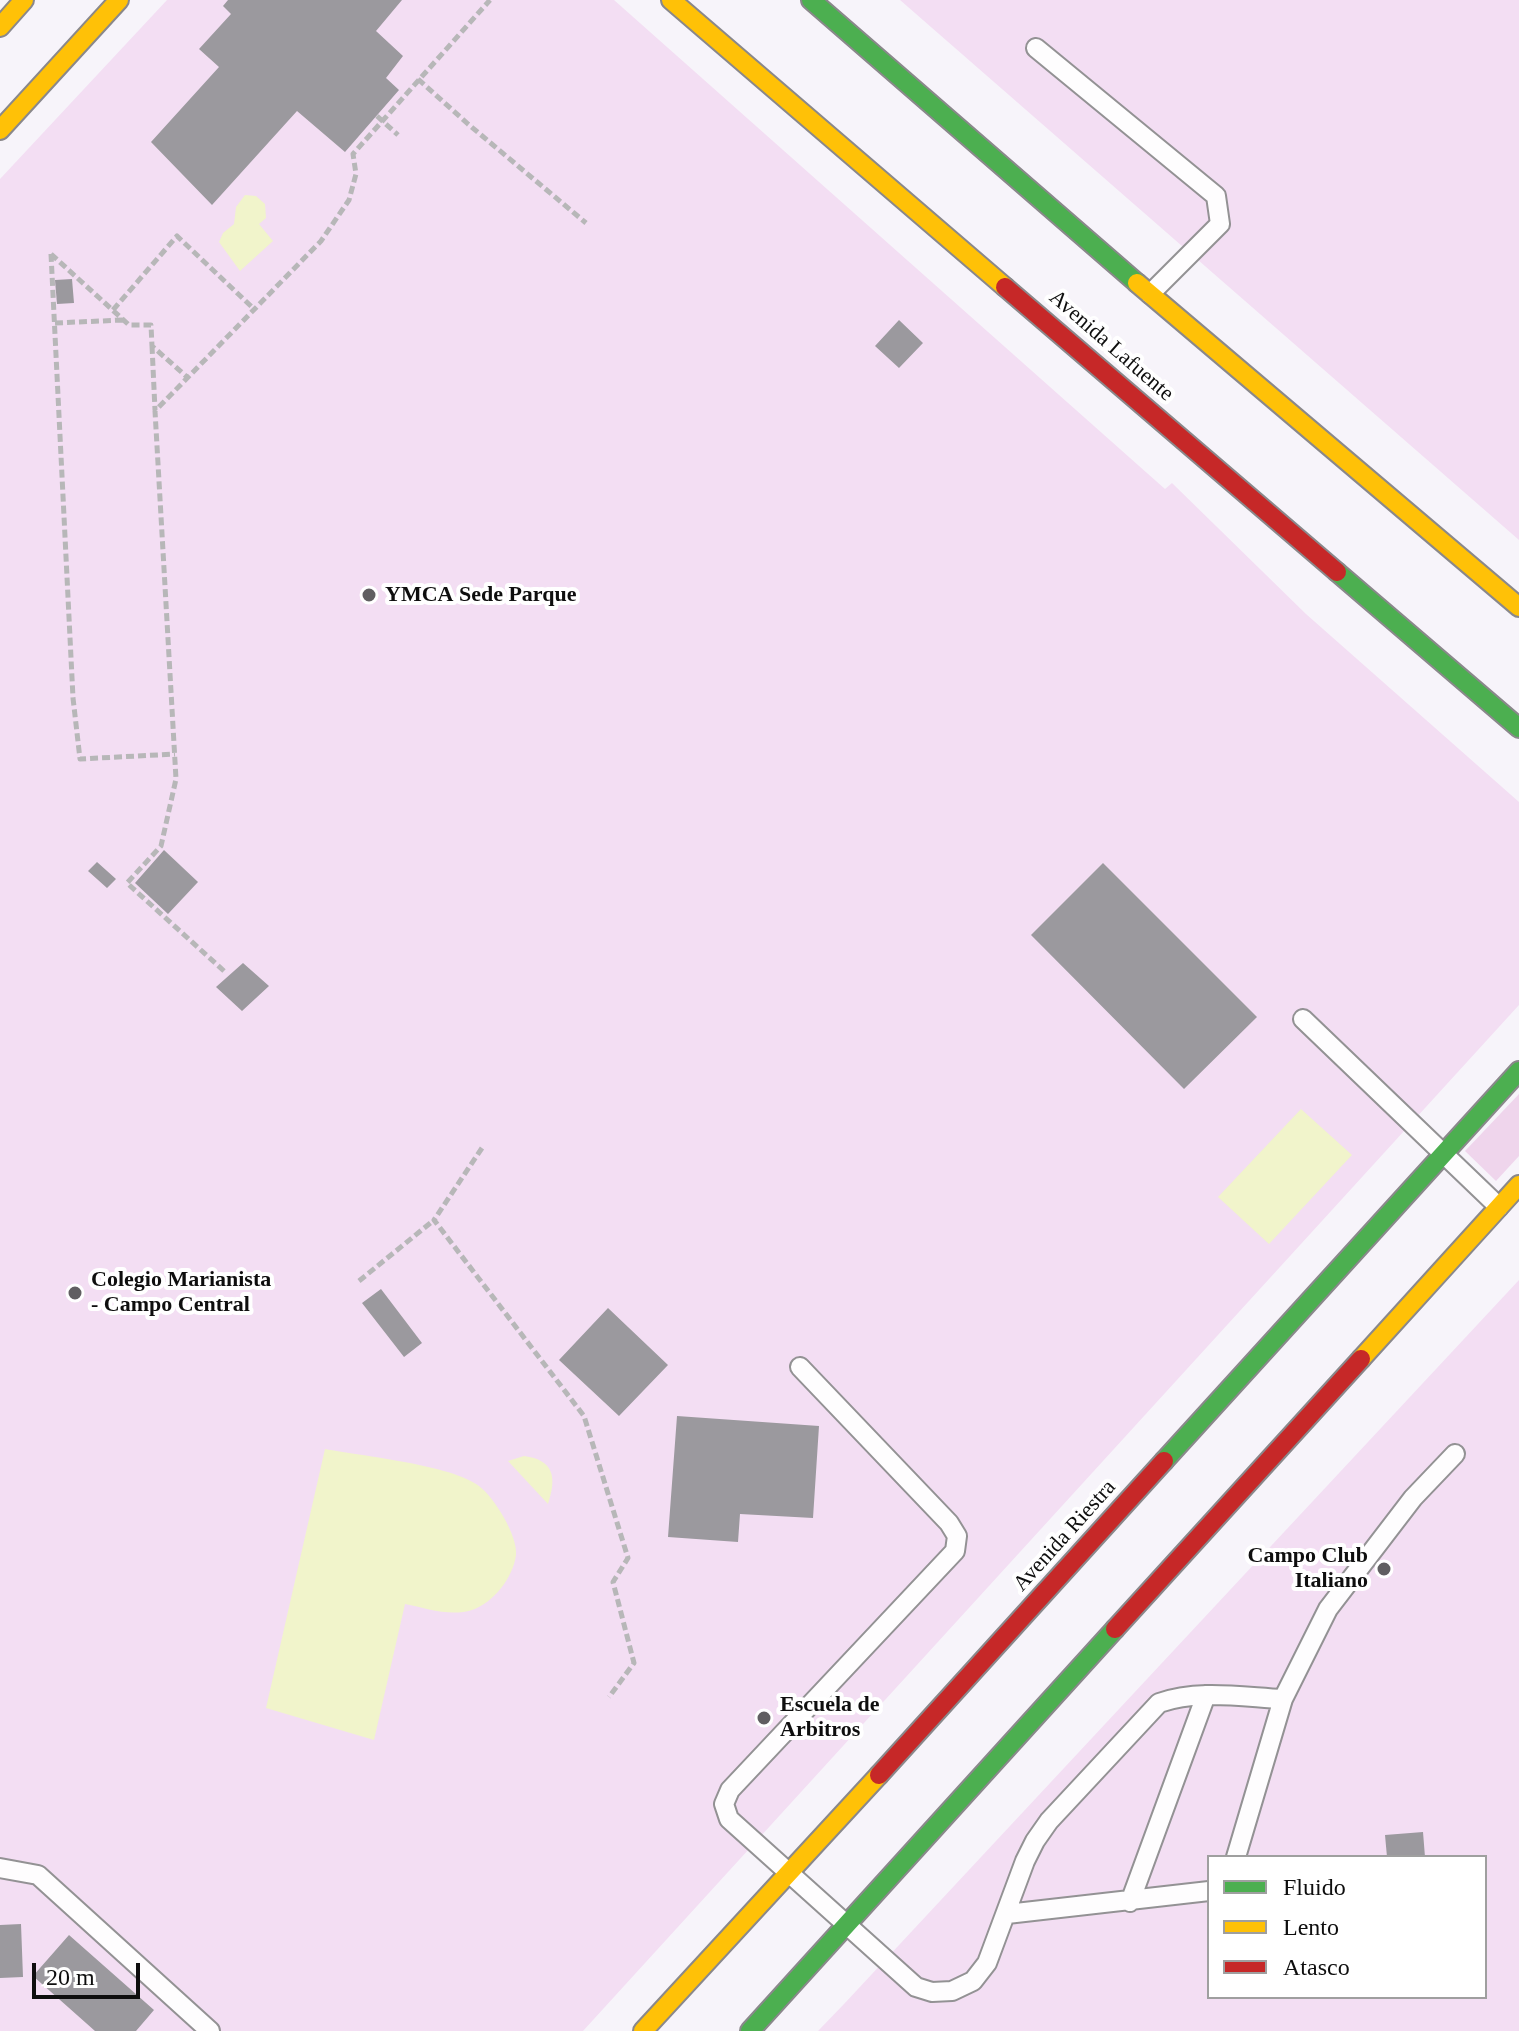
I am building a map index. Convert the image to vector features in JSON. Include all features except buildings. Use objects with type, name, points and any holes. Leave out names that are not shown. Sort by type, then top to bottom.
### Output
[{"type":"main road","points":[[0,27],[24,0]]},
{"type":"main road","points":[[0,130],[119,0]]},
{"type":"main road","name":"Avenida Lafuente","points":[[671,0],[1519,728]]},
{"type":"main road","points":[[811,0],[1150,294],[1519,607]]},
{"type":"main road","name":"Avenida Riestra","points":[[643,2031],[1444,1157],[1519,1071]]},
{"type":"main road","points":[[750,2031],[1519,1185]]},
{"type":"lane","points":[[1036,48],[1216,196],[1220,224],[1150,294]]},
{"type":"lane","points":[[1303,1019],[1499,1207]]},
{"type":"lane","points":[[800,1367],[949,1523],[957,1536],[955,1551],[730,1790],[724,1804],[729,1819],[916,1987],[932,1992],[952,1991],[973,1981],[987,1963],[1035,1841],[1070,1797],[1159,1703],[1179,1696],[1206,1695],[1283,1699]]},
{"type":"lane","points":[[1237,1855],[1283,1699],[1328,1609],[1413,1498],[1455,1454]]},
{"type":"lane","points":[[1130,1902],[1206,1695]]},
{"type":"lane","points":[[0,1868],[38,1875],[210,2031]]},
{"type":"lane","points":[[1007,1914],[1207,1891]]},
{"type":"path","points":[[155,411],[321,241],[349,200],[356,174],[353,154],[490,0]]},
{"type":"path","points":[[418,79],[586,223]]},
{"type":"path","points":[[377,116],[398,135]]},
{"type":"path","points":[[113,310],[177,236],[254,309]]},
{"type":"path","points":[[175,754],[80,759],[73,698],[51,254],[129,325],[151,325],[155,411],[175,754],[176,779],[161,846],[127,883],[224,971]]},
{"type":"path","points":[[55,323],[124,320]]},
{"type":"path","points":[[152,346],[187,377]]},
{"type":"path","points":[[359,1281],[434,1220],[482,1148]]},
{"type":"path","points":[[434,1220],[584,1416],[628,1558],[613,1582],[634,1663],[609,1697]]},
{"type":"shaded area","points":[[167,0],[614,0],[1165,489],[1172,483],[1306,614],[1519,802],[1519,1005],[583,2031],[0,2031],[0,179]]},
{"type":"shaded area","points":[[900,0],[1519,0],[1519,540]]},
{"type":"shaded area","points":[[245,195],[256,196],[265,204],[266,218],[259,224],[273,241],[240,271],[219,242],[223,233],[234,224],[236,207]]},
{"type":"shaded area","points":[[1519,1094],[1519,1156],[1496,1181],[1465,1151]]},
{"type":"shaded area","points":[[1301,1109],[1352,1155],[1269,1244],[1218,1197]]},
{"type":"shaded area","name":"Campo Club Italiano","points":[[1519,1280],[1519,2031],[818,2031]]},
{"type":"shaded area","points":[[325,1449],[428,1467],[466,1479],[479,1486],[491,1499],[504,1518],[516,1547],[514,1564],[506,1581],[480,1607],[455,1613],[405,1604],[374,1740],[266,1708]]},
{"type":"shaded area","points":[[524,1456],[542,1461],[551,1471],[548,1504],[508,1461]]},
{"type":"traffic: fast","points":[[811,0],[1137,283]]},
{"type":"traffic: fast","points":[[1337,572],[1519,728]]},
{"type":"traffic: fast","points":[[1164,1461],[1519,1071]]},
{"type":"traffic: fast","points":[[750,2031],[1115,1629]]},
{"type":"traffic: slow","points":[[0,27],[24,0]]},
{"type":"traffic: slow","points":[[0,130],[119,0]]},
{"type":"traffic: slow","points":[[671,0],[1005,287]]},
{"type":"traffic: slow","points":[[1137,283],[1519,607]]},
{"type":"traffic: slow","points":[[1361,1359],[1519,1185]]},
{"type":"traffic: slow","points":[[643,2031],[879,1775]]},
{"type":"traffic: jam","points":[[1005,287],[1337,572]]},
{"type":"traffic: jam","points":[[1115,1629],[1361,1359]]},
{"type":"traffic: jam","points":[[879,1775],[1164,1461]]},
{"type":"place","name":"YMCA Sede Parque","points":[[369,595]]},
{"type":"place","name":"Colegio Marianista - Campo Central","points":[[75,1293]]},
{"type":"place","name":"Campo Club Italiano","points":[[1384,1569]]},
{"type":"place","name":"Escuela de Arbitros","points":[[764,1718]]}]
